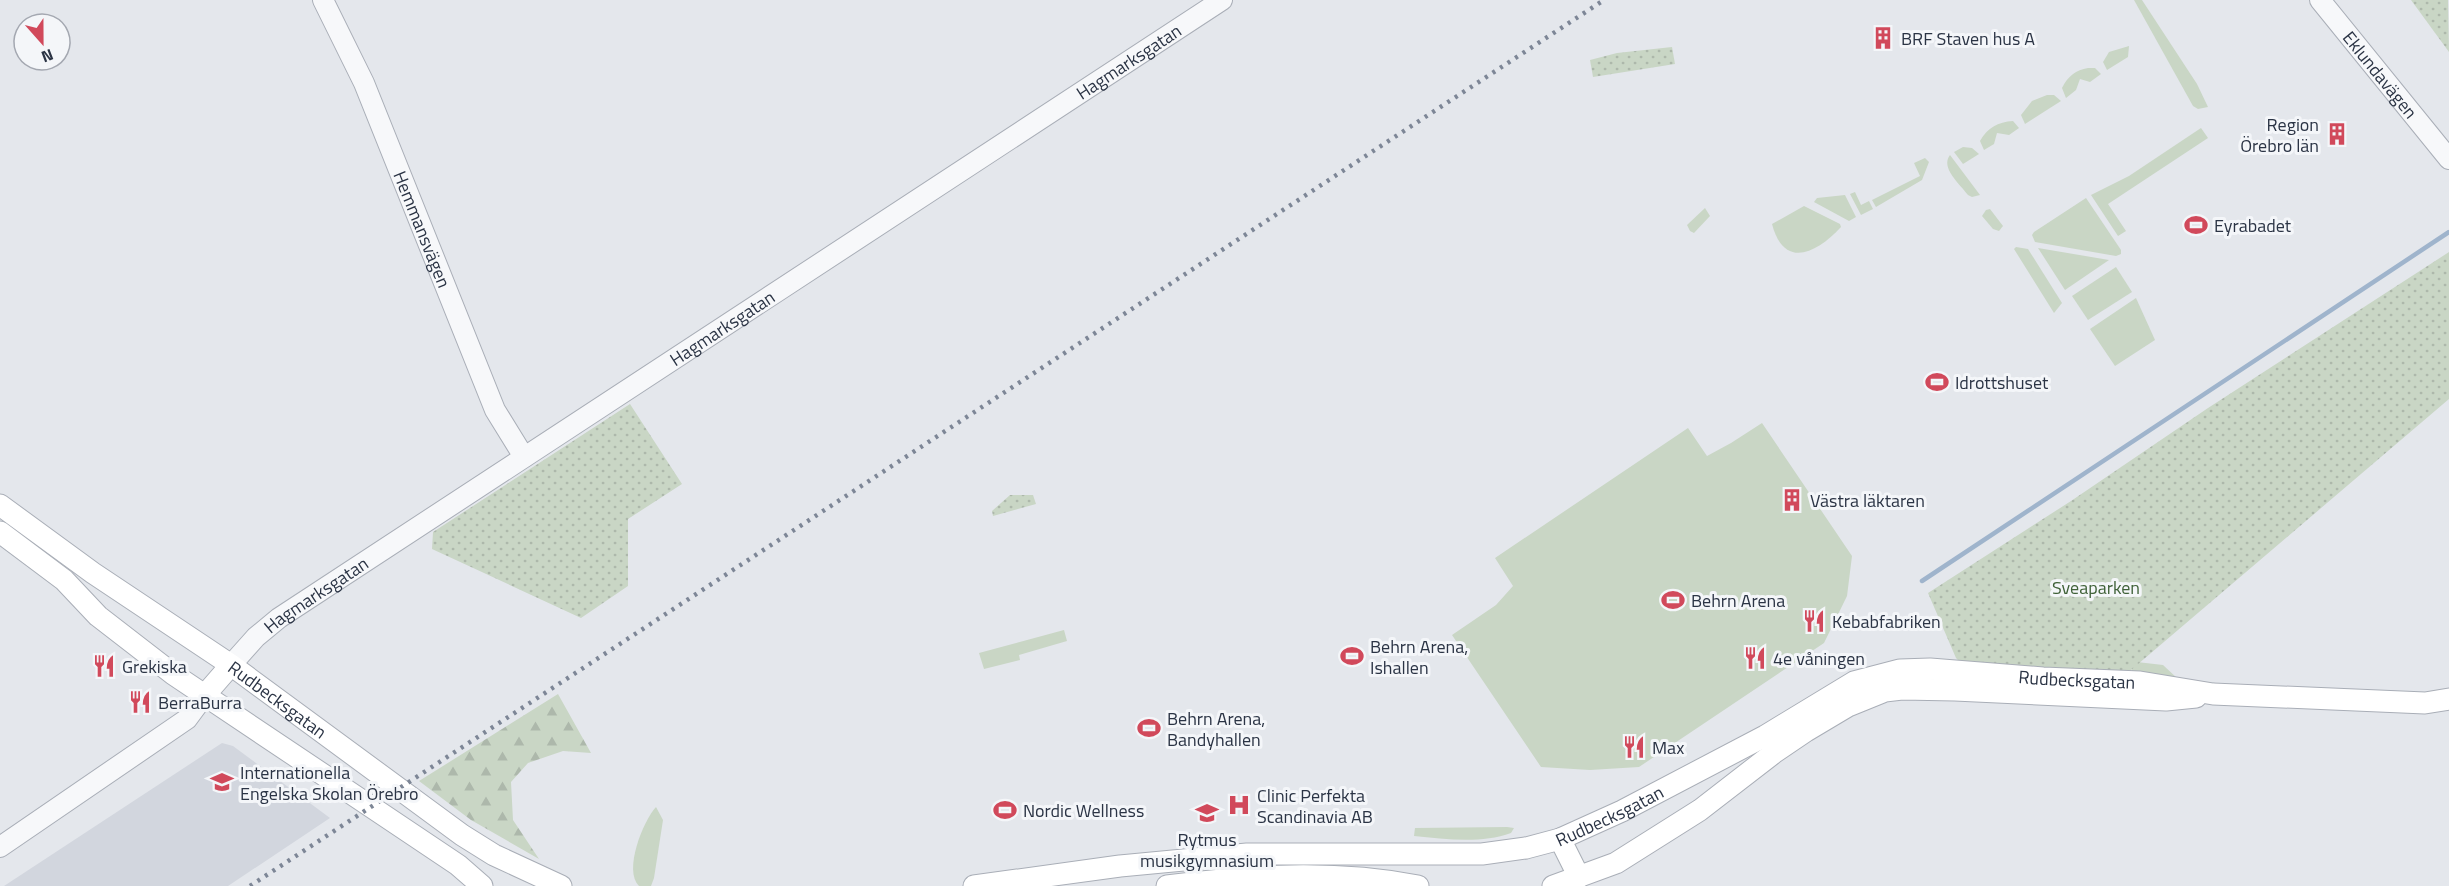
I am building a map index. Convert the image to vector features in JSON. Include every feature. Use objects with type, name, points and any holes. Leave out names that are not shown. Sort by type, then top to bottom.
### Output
[{"type":"main road","name":"Rudbecksgatan","points":[[0,505],[93,573],[231,665],[462,835],[494,855],[561,886]]},
{"type":"main road","name":"Rudbecksgatan","points":[[0,532],[64,580],[98,616],[204,696],[449,859],[482,886]]},
{"type":"main road","points":[[204,696],[231,665]]},
{"type":"main road","name":"Rudbecksgatan","points":[[974,886],[1120,866],[1247,854],[1482,854],[1516,850],[1560,839],[1622,812],[1766,736],[1854,682],[1900,670],[1930,669],[2055,679],[2140,682],[2213,694],[2425,703],[2449,709]]},
{"type":"main road","name":"Rudbecksgatan","points":[[1553,886],[1581,882],[1616,862],[1700,810],[1806,731],[1848,706],[1886,691],[1955,690],[2166,700],[2213,694]]},
{"type":"main road","name":"Rudbecksgatan","points":[[2425,703],[2449,699]]},
{"type":"main road","points":[[1560,839],[1581,882]]},
{"type":"main road","points":[[1167,886],[1249,877],[1289,876],[1358,878],[1418,886]]},
{"type":"street","name":"Hemmansvägen","points":[[323,0],[364,83],[495,410],[525,457]]},
{"type":"street","name":"Hagmarksgatan","points":[[231,665],[273,622],[1222,0]]},
{"type":"street","name":"Eklundavägen","points":[[2320,0],[2445,154]]},
{"type":"street","points":[[0,847],[187,719],[204,696]]},
{"type":"shaded area","name":"Internationella Engelska Skolan Örebro","points":[[222,743],[233,746],[330,818],[228,886],[4,886]]},
{"type":"green space","points":[[2134,0],[2142,0],[2197,84],[2208,107],[2198,109],[2193,106]]},
{"type":"green space","points":[[2411,0],[2448,0],[2449,52]]},
{"type":"green space","points":[[2129,46],[2128,57],[2107,70],[2103,62],[2109,52]]},
{"type":"green space","points":[[1672,47],[1675,64],[1593,77],[1590,60],[1617,53]]},
{"type":"green space","points":[[2095,68],[2101,74],[2090,82],[2080,79],[2076,90],[2066,98],[2062,88],[2067,80],[2076,72]]},
{"type":"green space","points":[[2047,95],[2054,95],[2061,101],[2025,124],[2021,115],[2032,101]]},
{"type":"green space","points":[[2013,121],[2019,128],[2009,135],[1997,133],[1994,144],[1984,150],[1980,141],[1990,129],[1998,124]]},
{"type":"green space","points":[[2201,128],[2208,138],[2108,204],[2126,231],[2118,236],[2091,195],[2129,176]]},
{"type":"green space","points":[[1963,147],[1972,148],[1979,154],[1963,164],[1954,152]]},
{"type":"green space","points":[[1950,155],[1980,195],[1972,197],[1968,195],[1952,176],[1947,165]]},
{"type":"green space","points":[[1925,158],[1929,162],[1922,180],[1876,207],[1872,200],[1920,176],[1914,163]]},
{"type":"green space","points":[[1855,192],[1861,205],[1869,201],[1873,209],[1861,215],[1850,194]]},
{"type":"green space","points":[[1845,195],[1856,217],[1849,221],[1814,202],[1817,198]]},
{"type":"green space","points":[[2086,198],[2121,250],[2121,254],[2116,256],[2035,242],[2032,235],[2034,232]]},
{"type":"green space","points":[[1804,206],[1840,224],[1841,227],[1812,250],[1793,252],[1784,248],[1772,224]]},
{"type":"green space","points":[[1705,208],[1710,216],[1694,233],[1690,231],[1687,225]]},
{"type":"green space","points":[[1990,209],[2003,226],[1999,231],[1993,229],[1982,216],[1986,210]]},
{"type":"green space","points":[[2016,247],[2028,249],[2062,303],[2054,313],[2014,249]]},
{"type":"green space","points":[[2038,248],[2109,260],[2065,290]]},
{"type":"green space","name":"Sveaparken","points":[[2449,252],[2449,399],[2124,676],[1963,665],[1956,658],[1928,593]]},
{"type":"green space","points":[[2116,267],[2132,292],[2088,320],[2072,296]]},
{"type":"green space","points":[[2136,298],[2155,340],[2115,366],[2090,329]]},
{"type":"green space","points":[[630,404],[682,484],[628,519],[628,586],[581,618],[432,549],[433,532]]},
{"type":"green space","name":"Behrn Arena","points":[[1762,423],[1852,556],[1847,596],[1824,643],[1639,767],[1590,770],[1541,767],[1452,635],[1496,605],[1513,586],[1495,558],[1688,428],[1707,456]]},
{"type":"green space","points":[[1010,495],[1033,495],[1036,504],[993,516],[992,511]]},
{"type":"green space","points":[[1064,630],[1067,641],[1019,655],[1020,660],[984,669],[979,653]]},
{"type":"green space","points":[[2137,662],[2163,665],[2178,679],[2132,673],[2132,665]]},
{"type":"green space","points":[[558,694],[591,753],[563,751],[528,763],[511,782],[513,820],[539,859],[471,820],[419,781]]},
{"type":"green space","points":[[656,807],[663,820],[654,878],[651,886],[639,886],[633,869],[634,858],[641,834]]},
{"type":"green space","points":[[1415,828],[1514,828],[1511,833],[1488,839],[1463,840],[1414,836]]},
{"type":"waterway","points":[[1922,581],[2449,232]]},
{"type":"railway","points":[[250,886],[1604,0]]},
{"type":"place","name":"BRF Staven hus A","points":[[1883,38]]},
{"type":"place","name":"Region Örebro län","points":[[2337,134]]},
{"type":"place","name":"Eyrabadet","points":[[2196,225]]},
{"type":"place","name":"Idrottshuset","points":[[1937,382]]},
{"type":"place","name":"Västra läktaren","points":[[1792,500]]},
{"type":"place","name":"Behrn Arena","points":[[1673,600]]},
{"type":"place","name":"Kebabfabriken","points":[[1814,621]]},
{"type":"place","name":"Behrn Arena, Ishallen","points":[[1352,656]]},
{"type":"place","name":"4e våningen","points":[[1755,658]]},
{"type":"place","name":"Grekiska","points":[[104,666]]},
{"type":"place","name":"BerraBurra","points":[[140,702]]},
{"type":"place","name":"Behrn Arena, Bandyhallen","points":[[1149,728]]},
{"type":"place","name":"Max","points":[[1634,747]]},
{"type":"place","name":"Internationella Engelska Skolan Örebro","points":[[222,782]]},
{"type":"place","name":"Clinic Perfekta Scandinavia AB","points":[[1239,805]]},
{"type":"place","name":"Nordic Wellness","points":[[1005,810]]},
{"type":"place","name":"Rytmus musikgymnasium","points":[[1207,813]]}]
